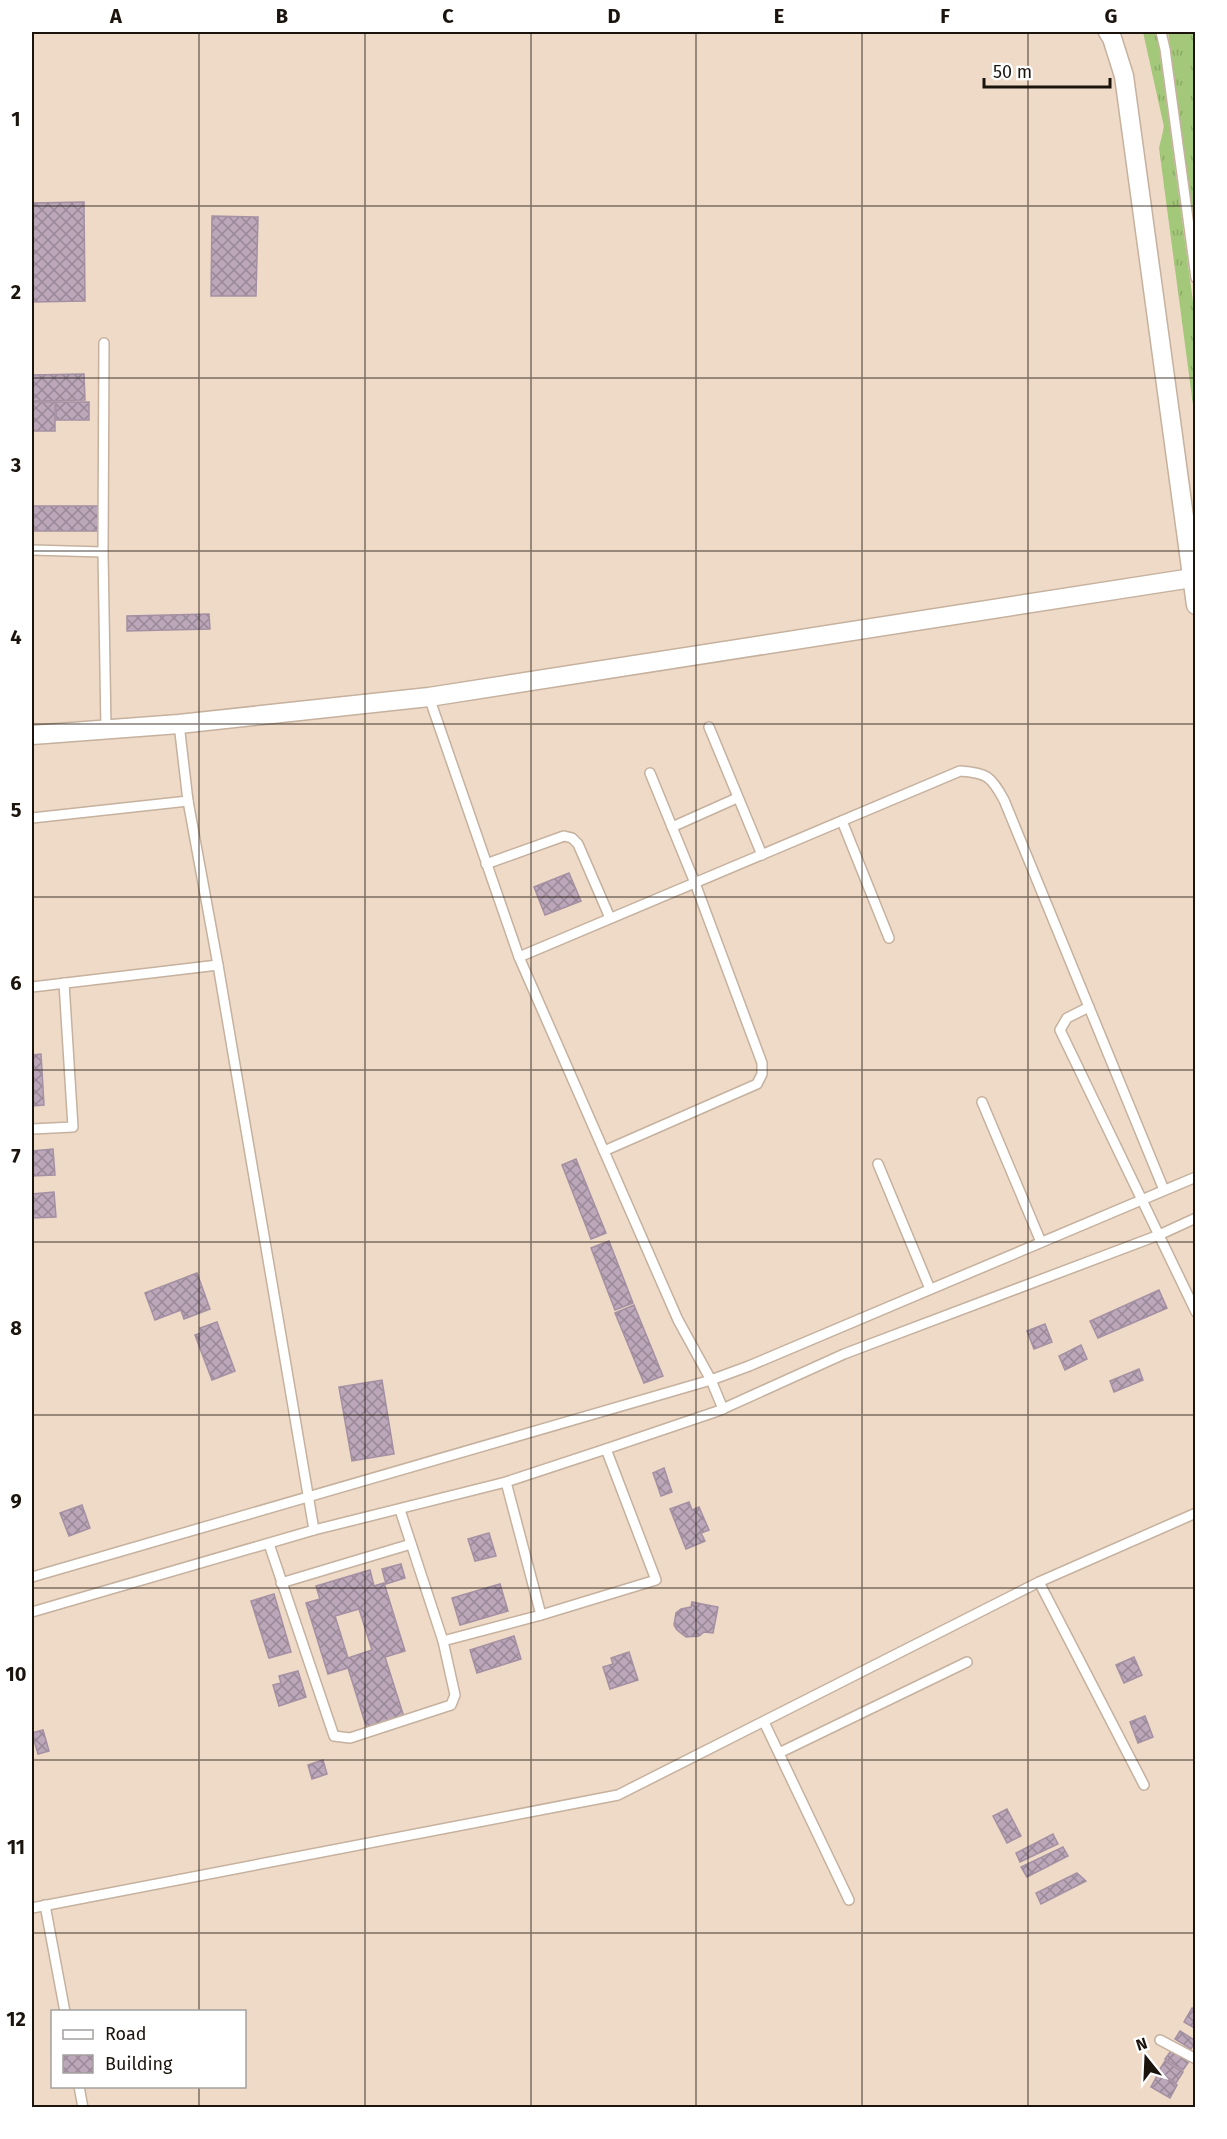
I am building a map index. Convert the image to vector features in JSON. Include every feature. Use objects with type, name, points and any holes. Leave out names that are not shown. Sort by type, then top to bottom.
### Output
[{"type":"street","points":[[1108,32],[1124,76],[1196,605]]},
{"type":"street","points":[[32,735],[179,724],[429,697],[1192,578]]},
{"type":"lane","points":[[1161,32],[1196,278]]},
{"type":"lane","points":[[104,343],[103,552],[106,729]]},
{"type":"lane","points":[[32,550],[103,552]]},
{"type":"lane","points":[[429,697],[519,957],[678,1320],[711,1380],[723,1409]]},
{"type":"lane","points":[[179,724],[188,801],[314,1530]]},
{"type":"lane","points":[[709,727],[762,855]]},
{"type":"lane","points":[[519,957],[960,771],[981,772],[995,783],[1004,800],[1164,1190]]},
{"type":"lane","points":[[604,1151],[757,1084],[762,1074],[762,1063],[695,883],[650,773]]},
{"type":"lane","points":[[672,827],[737,798]]},
{"type":"lane","points":[[32,818],[188,801]]},
{"type":"lane","points":[[842,821],[889,938]]},
{"type":"lane","points":[[486,864],[564,836],[572,838],[578,844],[610,918]]},
{"type":"lane","points":[[32,987],[218,965]]},
{"type":"lane","points":[[32,1129],[73,1127],[64,983]]},
{"type":"lane","points":[[1089,1007],[1067,1018],[1060,1030],[1196,1312]]},
{"type":"lane","points":[[982,1102],[1041,1242]]},
{"type":"lane","points":[[878,1164],[930,1289]]},
{"type":"lane","points":[[32,1577],[711,1380],[1196,1177]]},
{"type":"lane","points":[[32,1612],[314,1530],[506,1482],[606,1449],[723,1409],[844,1354],[1159,1235],[1196,1218]]},
{"type":"lane","points":[[442,1641],[541,1615],[656,1580],[606,1449]]},
{"type":"lane","points":[[506,1482],[541,1615]]},
{"type":"lane","points":[[268,1544],[334,1736],[350,1738],[451,1705],[455,1695],[442,1641],[400,1510]]},
{"type":"lane","points":[[32,1908],[618,1795],[1039,1582],[1196,1513]]},
{"type":"lane","points":[[281,1583],[411,1544]]},
{"type":"lane","points":[[1039,1582],[1144,1785]]},
{"type":"lane","points":[[779,1753],[967,1662]]},
{"type":"lane","points":[[764,1722],[849,1900]]},
{"type":"lane","points":[[45,1905],[65,2010]]},
{"type":"lane","points":[[1160,2040],[1196,2059]]},
{"type":"lane","points":[[79,2088],[83,2108]]},
{"type":"green space","points":[[1143,32],[1155,32],[1158,39],[1195,317],[1195,420],[1159,148],[1164,127]]},
{"type":"green space","points":[[1168,32],[1195,32],[1195,231]]},
{"type":"building","points":[[84,202],[85,301],[32,302],[32,203]]},
{"type":"building","points":[[212,216],[258,217],[256,296],[211,296]]},
{"type":"building","points":[[84,374],[85,400],[32,401],[32,375]]},
{"type":"building","points":[[32,402],[55,402],[55,431],[32,431]]},
{"type":"building","points":[[56,402],[89,402],[89,420],[56,420]]},
{"type":"building","points":[[32,506],[100,506],[100,531],[32,531]]},
{"type":"building","points":[[209,614],[210,629],[127,631],[127,616]]},
{"type":"building","points":[[569,873],[581,901],[545,915],[534,887]]},
{"type":"building","points":[[41,1054],[44,1105],[32,1106],[32,1055]]},
{"type":"building","points":[[53,1149],[55,1175],[32,1176],[32,1151]]},
{"type":"building","points":[[576,1159],[606,1233],[591,1239],[562,1165]]},
{"type":"building","points":[[54,1192],[56,1217],[32,1218],[32,1194]]},
{"type":"building","points":[[609,1241],[633,1303],[615,1310],[591,1248]]},
{"type":"building","points":[[197,1273],[210,1309],[184,1319],[181,1310],[155,1320],[145,1293]]},
{"type":"building","points":[[1159,1290],[1167,1308],[1098,1338],[1090,1321]]},
{"type":"building","points":[[634,1305],[663,1376],[644,1383],[615,1313]]},
{"type":"building","points":[[217,1322],[235,1371],[212,1380],[195,1335],[201,1333],[200,1328]]},
{"type":"building","points":[[1045,1324],[1052,1342],[1034,1349],[1027,1331]]},
{"type":"building","points":[[1081,1345],[1087,1359],[1065,1370],[1059,1356]]},
{"type":"building","points":[[1139,1369],[1143,1380],[1114,1392],[1110,1381]]},
{"type":"building","points":[[382,1380],[394,1454],[352,1461],[339,1387]]},
{"type":"building","points":[[664,1468],[672,1492],[661,1496],[653,1473]]},
{"type":"building","points":[[689,1502],[692,1510],[699,1507],[709,1530],[701,1533],[705,1541],[686,1549],[670,1509]]},
{"type":"building","points":[[82,1505],[90,1528],[69,1536],[60,1513]]},
{"type":"building","points":[[489,1533],[496,1556],[475,1561],[468,1539]]},
{"type":"building","points":[[401,1564],[405,1578],[386,1584],[382,1569]]},
{"type":"building","points":[[370,1570],[374,1586],[384,1583],[405,1651],[385,1657],[404,1717],[367,1729],[348,1668],[328,1674],[306,1603],[320,1599],[316,1586]],"holes":[[[359,1609],[372,1650],[348,1658],[335,1616]]]},
{"type":"building","points":[[500,1584],[508,1611],[460,1625],[452,1598]]},
{"type":"building","points":[[274,1594],[291,1652],[269,1658],[251,1601]]},
{"type":"building","points":[[692,1602],[718,1607],[713,1633],[704,1632],[699,1636],[686,1637],[677,1630],[674,1625],[676,1613],[681,1609],[691,1607]]},
{"type":"building","points":[[514,1636],[521,1659],[477,1673],[470,1650]]},
{"type":"building","points":[[629,1652],[638,1680],[610,1689],[603,1667],[613,1664],[611,1658]]},
{"type":"building","points":[[1134,1657],[1142,1675],[1124,1683],[1116,1665]]},
{"type":"building","points":[[298,1671],[306,1697],[279,1706],[273,1685],[281,1683],[279,1676]]},
{"type":"building","points":[[1145,1716],[1153,1737],[1138,1743],[1130,1722]]},
{"type":"building","points":[[43,1730],[49,1751],[38,1754],[32,1733]]},
{"type":"building","points":[[323,1760],[327,1774],[312,1779],[308,1765]]},
{"type":"building","points":[[1007,1809],[1021,1836],[1007,1843],[993,1816]]},
{"type":"building","points":[[1053,1834],[1058,1844],[1020,1862],[1016,1853]]},
{"type":"building","points":[[1063,1847],[1068,1856],[1027,1877],[1021,1867]]},
{"type":"building","points":[[1077,1873],[1086,1881],[1041,1904],[1036,1893]]},
{"type":"building","points":[[1192,2008],[1196,2010],[1196,2029],[1184,2022]]},
{"type":"building","points":[[1180,2031],[1196,2041],[1191,2049],[1175,2039]]},
{"type":"building","points":[[1173,2048],[1190,2060],[1183,2070],[1165,2059]]},
{"type":"building","points":[[1165,2061],[1183,2072],[1176,2083],[1158,2072]]},
{"type":"building","points":[[1158,2074],[1177,2085],[1170,2098],[1151,2087]]}]
